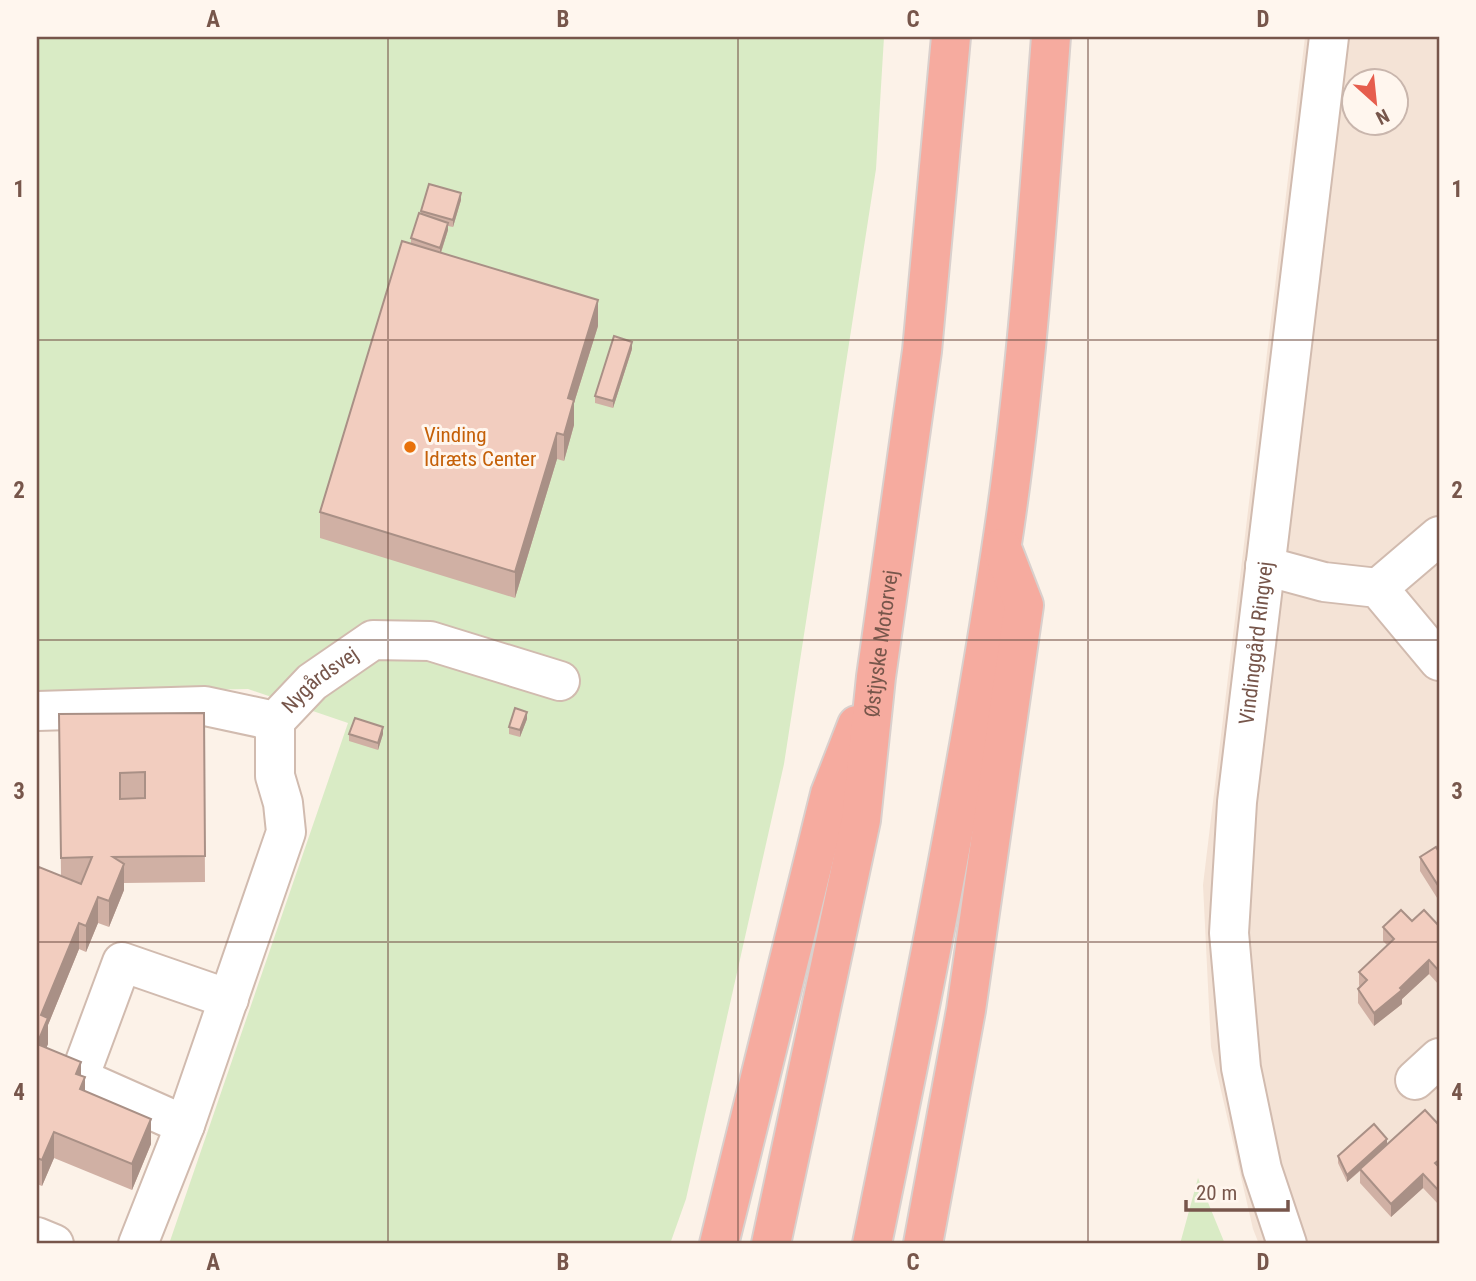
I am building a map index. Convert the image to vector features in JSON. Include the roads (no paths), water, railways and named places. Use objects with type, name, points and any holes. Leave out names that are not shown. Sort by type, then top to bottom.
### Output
[{"type":"highway","name":"Østjyske Motorvej","points":[[771,1244],[861,820],[876,677],[922,351],[951,37]]},
{"type":"highway","points":[[872,1244],[922,997],[1002,548],[1025,339],[1051,37]]},
{"type":"highway","points":[[923,1244],[966,1010],[1024,605],[1002,548]]},
{"type":"highway","points":[[719,1244],[830,794],[876,677]]},
{"type":"street","name":"Vindinggård Ringvej","points":[[1287,1244],[1262,1169],[1241,1068],[1229,933],[1237,802],[1329,37]]},
{"type":"street","points":[[1378,588],[1439,536]]},
{"type":"street","points":[[1265,566],[1324,582],[1378,588],[1439,661]]},
{"type":"street","name":"Nygårdsvej","points":[[37,711],[205,706],[275,721],[312,682],[373,640],[430,642],[560,681]]},
{"type":"street","points":[[138,1244],[185,1125],[286,832],[283,803],[275,776],[275,721]]},
{"type":"street","points":[[185,1125],[79,1078],[122,962],[229,999]]},
{"type":"street","points":[[37,1237],[54,1244]]},
{"type":"place","name":"Vinding Idræts Center","points":[[410,447]]}]
